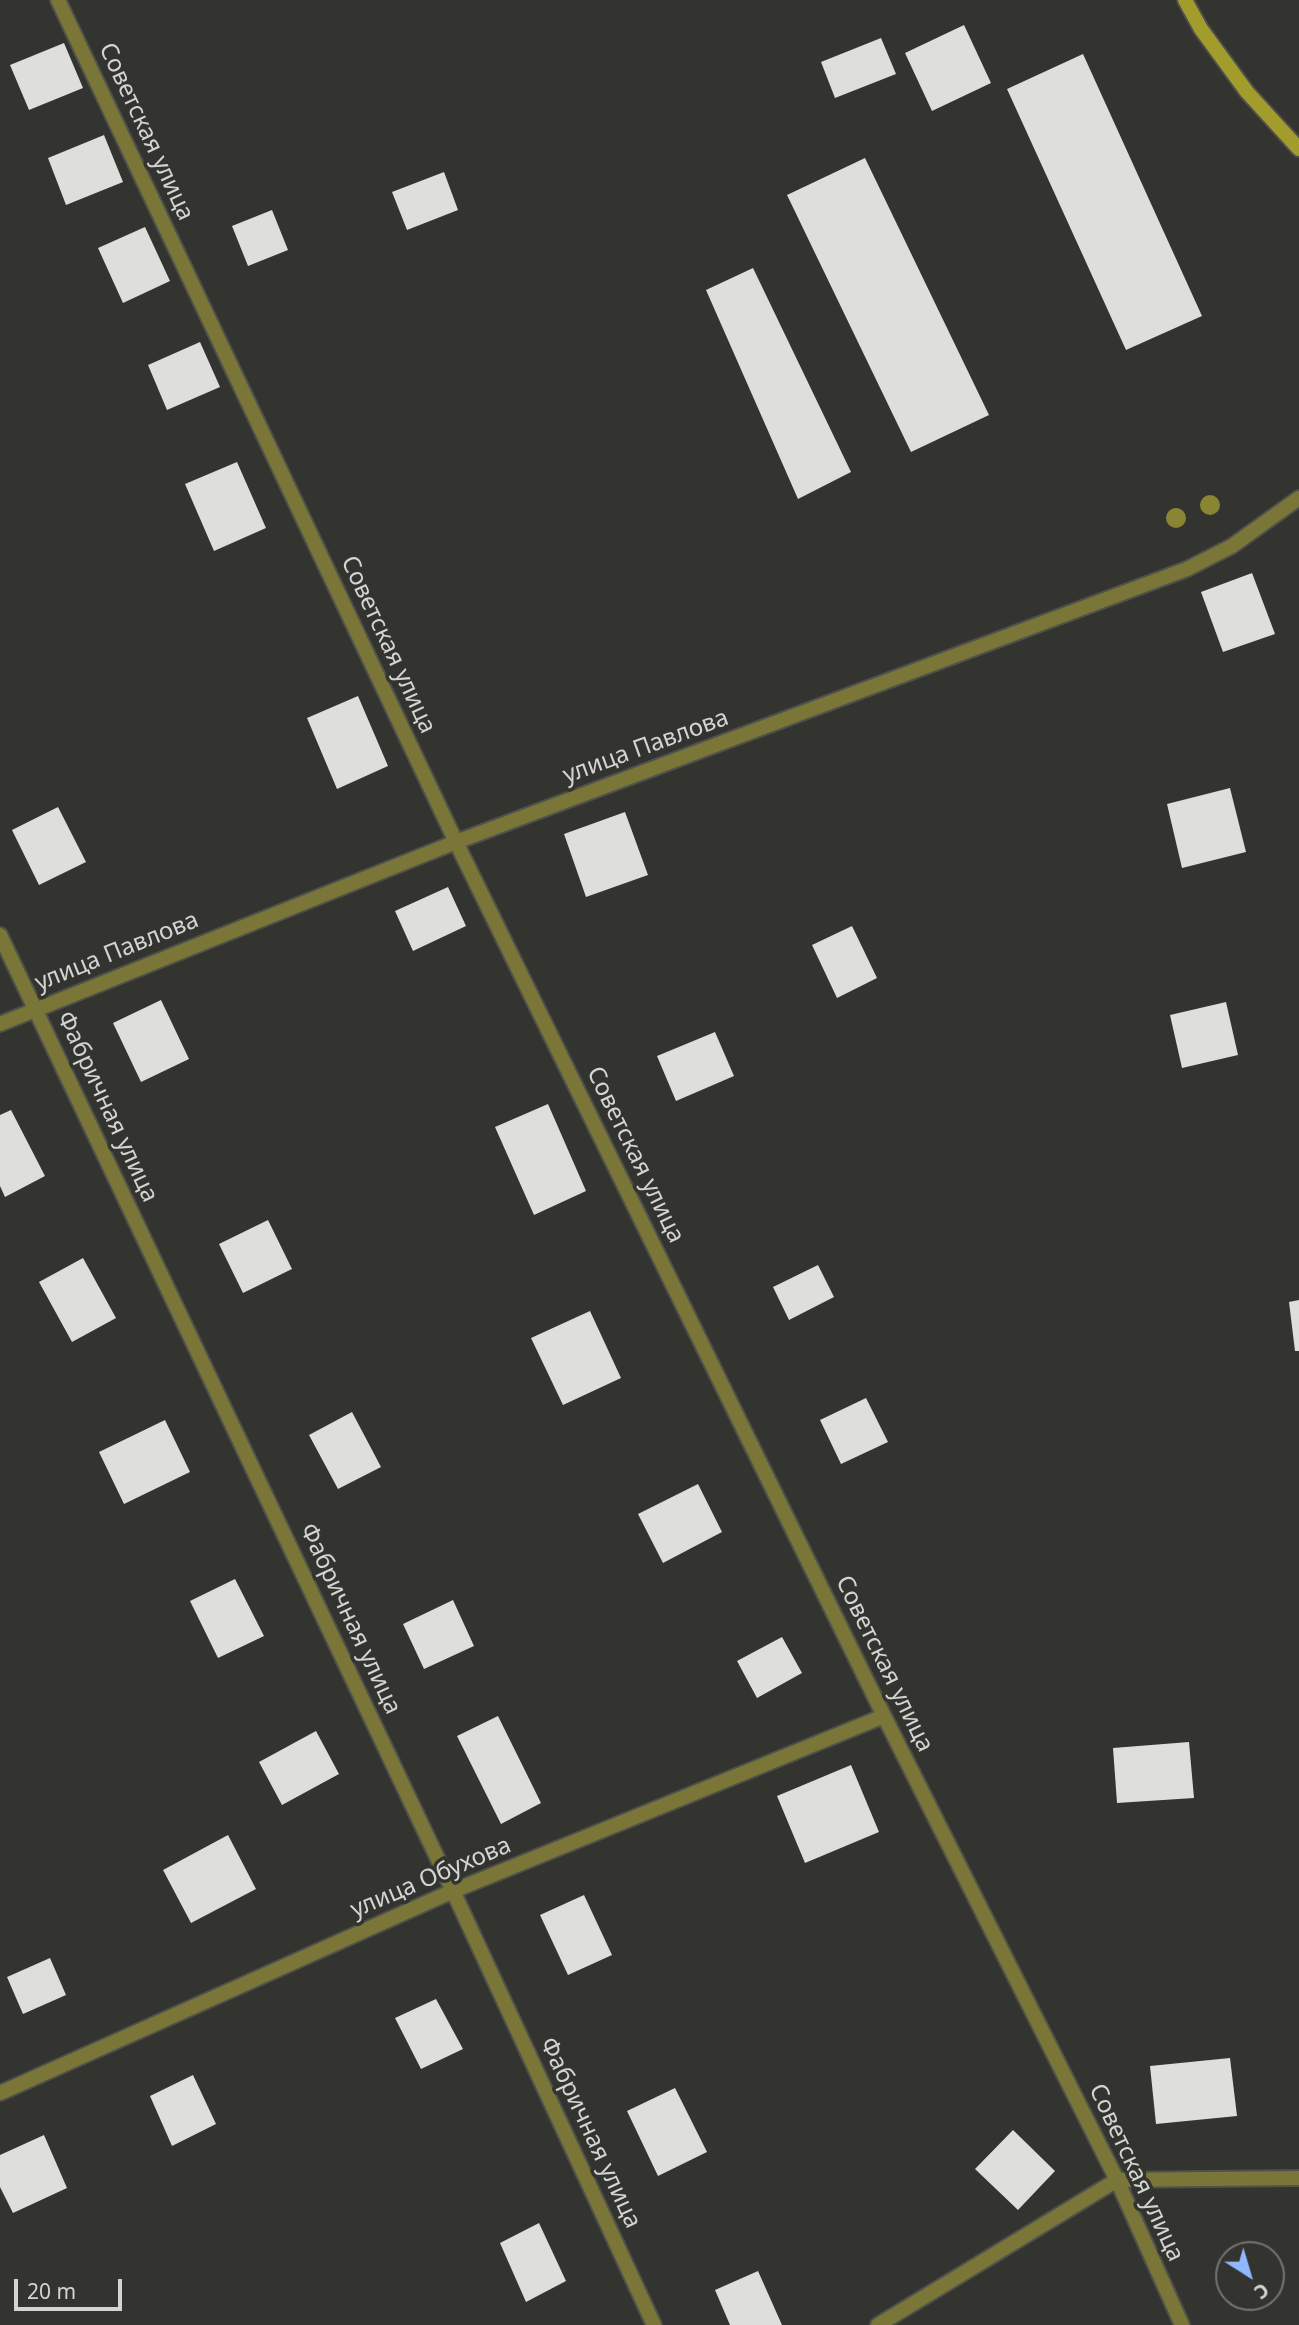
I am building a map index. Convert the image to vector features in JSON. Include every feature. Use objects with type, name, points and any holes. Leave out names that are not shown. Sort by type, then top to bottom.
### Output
[{"type":"main road","points":[[1185,0],[1201,29],[1247,92],[1299,149]]},
{"type":"street","name":"Советская улица","points":[[58,0],[456,842],[884,1716],[1118,2180],[1182,2325]]},
{"type":"street","name":"улица Павлова","points":[[0,1024],[456,842],[1187,569],[1232,546],[1299,498]]},
{"type":"street","name":"Фабричная улица","points":[[0,934],[453,1891],[654,2325]]},
{"type":"street","name":"улица Обухова","points":[[0,2093],[453,1891],[884,1716]]},
{"type":"street","points":[[878,2325],[1118,2180],[1299,2178]]},
{"type":"building","points":[[964,25],[991,83],[932,111],[905,53]]},
{"type":"building","points":[[881,38],[896,74],[835,98],[821,62]]},
{"type":"building","points":[[64,43],[83,88],[29,110],[10,65]]},
{"type":"building","points":[[1083,54],[1202,316],[1126,350],[1007,89]]},
{"type":"building","points":[[104,135],[123,182],[66,205],[48,158]]},
{"type":"building","points":[[865,158],[989,415],[911,452],[787,195]]},
{"type":"building","points":[[444,172],[458,210],[407,230],[392,192]]},
{"type":"building","points":[[272,210],[288,250],[248,266],[232,226]]},
{"type":"building","points":[[145,227],[170,281],[123,303],[98,248]]},
{"type":"building","points":[[753,268],[851,472],[798,499],[706,290]]},
{"type":"building","points":[[200,342],[220,387],[167,410],[148,365]]},
{"type":"building","points":[[237,462],[266,528],[214,551],[185,484]]},
{"type":"building","points":[[1252,573],[1275,634],[1223,652],[1201,592]]},
{"type":"building","points":[[358,696],[388,766],[337,789],[307,718]]},
{"type":"building","points":[[1230,788],[1246,852],[1182,868],[1167,804]]},
{"type":"building","points":[[58,807],[86,862],[39,885],[12,830]]},
{"type":"building","points":[[625,812],[648,875],[586,897],[564,834]]},
{"type":"building","points":[[448,887],[466,926],[413,951],[395,911]]},
{"type":"building","points":[[852,926],[877,978],[837,998],[812,945]]},
{"type":"building","points":[[161,1000],[189,1059],[141,1082],[113,1023]]},
{"type":"building","points":[[1226,1002],[1238,1055],[1182,1068],[1170,1015]]},
{"type":"building","points":[[715,1032],[734,1076],[676,1101],[657,1056]]},
{"type":"building","points":[[548,1104],[586,1191],[534,1215],[495,1127]]},
{"type":"building","points":[[11,1110],[45,1176],[5,1197],[0,1186],[0,1115]]},
{"type":"building","points":[[268,1220],[292,1269],[243,1293],[219,1244]]},
{"type":"building","points":[[83,1258],[116,1318],[72,1342],[39,1282]]},
{"type":"building","points":[[818,1265],[834,1297],[789,1320],[773,1287]]},
{"type":"building","points":[[1299,1300],[1299,1351],[1295,1351],[1289,1302]]},
{"type":"building","points":[[590,1311],[621,1378],[563,1405],[531,1338]]},
{"type":"building","points":[[866,1398],[888,1442],[841,1464],[820,1420]]},
{"type":"building","points":[[352,1412],[381,1467],[338,1489],[309,1435]]},
{"type":"building","points":[[165,1420],[190,1472],[124,1504],[99,1452]]},
{"type":"building","points":[[698,1484],[722,1532],[663,1563],[638,1514]]},
{"type":"building","points":[[235,1579],[264,1636],[218,1658],[190,1601]]},
{"type":"building","points":[[453,1600],[474,1646],[424,1669],[403,1624]]},
{"type":"building","points":[[782,1637],[802,1673],[757,1698],[737,1661]]},
{"type":"building","points":[[498,1716],[541,1803],[501,1824],[457,1736]]},
{"type":"building","points":[[316,1731],[339,1774],[282,1805],[259,1762]]},
{"type":"building","points":[[1189,1742],[1194,1798],[1117,1803],[1113,1748]]},
{"type":"building","points":[[851,1765],[879,1832],[805,1863],[777,1796]]},
{"type":"building","points":[[228,1835],[256,1889],[191,1923],[163,1870]]},
{"type":"building","points":[[584,1895],[612,1955],[568,1975],[540,1915]]},
{"type":"building","points":[[50,1958],[66,1995],[23,2014],[7,1977]]},
{"type":"building","points":[[436,1999],[463,2049],[421,2069],[395,2018]]},
{"type":"building","points":[[1230,2058],[1237,2116],[1156,2124],[1150,2066]]},
{"type":"building","points":[[193,2075],[216,2124],[172,2146],[150,2096]]},
{"type":"building","points":[[675,2088],[707,2152],[658,2176],[627,2111]]},
{"type":"building","points":[[1013,2130],[1055,2171],[1018,2210],[975,2169]]},
{"type":"building","points":[[44,2135],[67,2188],[13,2213],[0,2187],[0,2155]]},
{"type":"building","points":[[539,2223],[566,2281],[526,2302],[500,2243]]},
{"type":"building","points":[[758,2271],[782,2325],[730,2325],[715,2290]]}]
